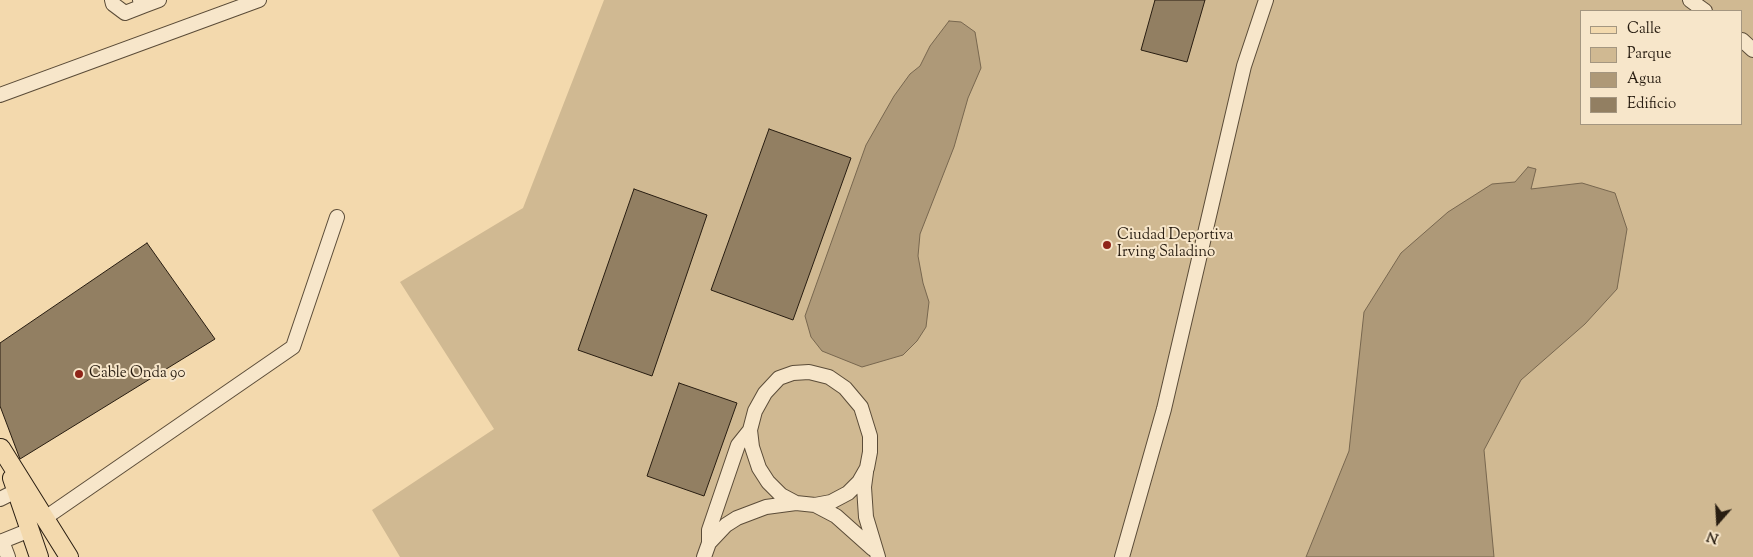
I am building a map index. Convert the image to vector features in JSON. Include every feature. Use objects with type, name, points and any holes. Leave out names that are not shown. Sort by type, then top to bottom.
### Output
[{"type":"main road","points":[[1,446],[69,557]]},
{"type":"main road","points":[[1,446],[39,557]]},
{"type":"street","points":[[112,0],[125,13],[142,3],[159,0]]},
{"type":"street","points":[[0,95],[259,0]]},
{"type":"street","points":[[1122,557],[1164,408],[1244,66],[1266,0]]},
{"type":"street","points":[[1690,0],[1704,10]]},
{"type":"street","points":[[1743,41],[1753,50]]},
{"type":"street","points":[[45,518],[294,347],[337,217]]},
{"type":"street","points":[[792,372],[809,372],[829,377],[845,388],[861,407],[870,436],[870,452],[864,487],[866,517],[878,557],[869,544],[836,516],[815,506],[796,502],[781,495],[768,482],[759,468],[752,447],[750,430],[755,411],[765,393],[779,378],[792,372]]},
{"type":"street","points":[[704,557],[709,530],[738,445],[750,430]]},
{"type":"street","points":[[815,506],[831,502],[848,493],[859,482],[867,468]]},
{"type":"street","points":[[0,499],[16,491]]},
{"type":"street","points":[[708,543],[726,524],[737,518],[766,507],[796,502]]},
{"type":"street","points":[[8,557],[1,542],[30,530]]},
{"type":"green space","name":"Ciudad Deportiva Irving Saladino","points":[[604,0],[1753,0],[1753,557],[400,557],[372,510],[494,429],[400,282],[523,208]]},
{"type":"water","points":[[949,21],[961,22],[975,32],[981,68],[968,98],[954,147],[920,234],[918,256],[929,302],[926,327],[917,341],[903,355],[862,367],[822,351],[811,337],[805,316],[866,145],[894,96],[910,74],[920,66],[930,46]]},
{"type":"water","points":[[1528,167],[1536,169],[1531,189],[1582,183],[1615,193],[1627,229],[1617,289],[1585,324],[1521,380],[1484,450],[1494,557],[1306,557],[1349,451],[1364,312],[1401,253],[1448,212],[1492,184],[1515,182]]},
{"type":"building","points":[[1155,0],[1205,0],[1187,62],[1141,50]]},
{"type":"building","points":[[769,129],[851,158],[793,320],[711,290]]},
{"type":"building","points":[[634,189],[707,215],[652,376],[578,350]]},
{"type":"building","name":"Cable Onda 90","points":[[147,243],[215,339],[20,459],[0,406],[0,343]]},
{"type":"building","points":[[679,383],[737,403],[704,496],[647,476]]},
{"type":"place","name":"Ciudad Deportiva Irving Saladino","points":[[1107,245]]},
{"type":"place","name":"Cable Onda 90","points":[[79,374]]}]
